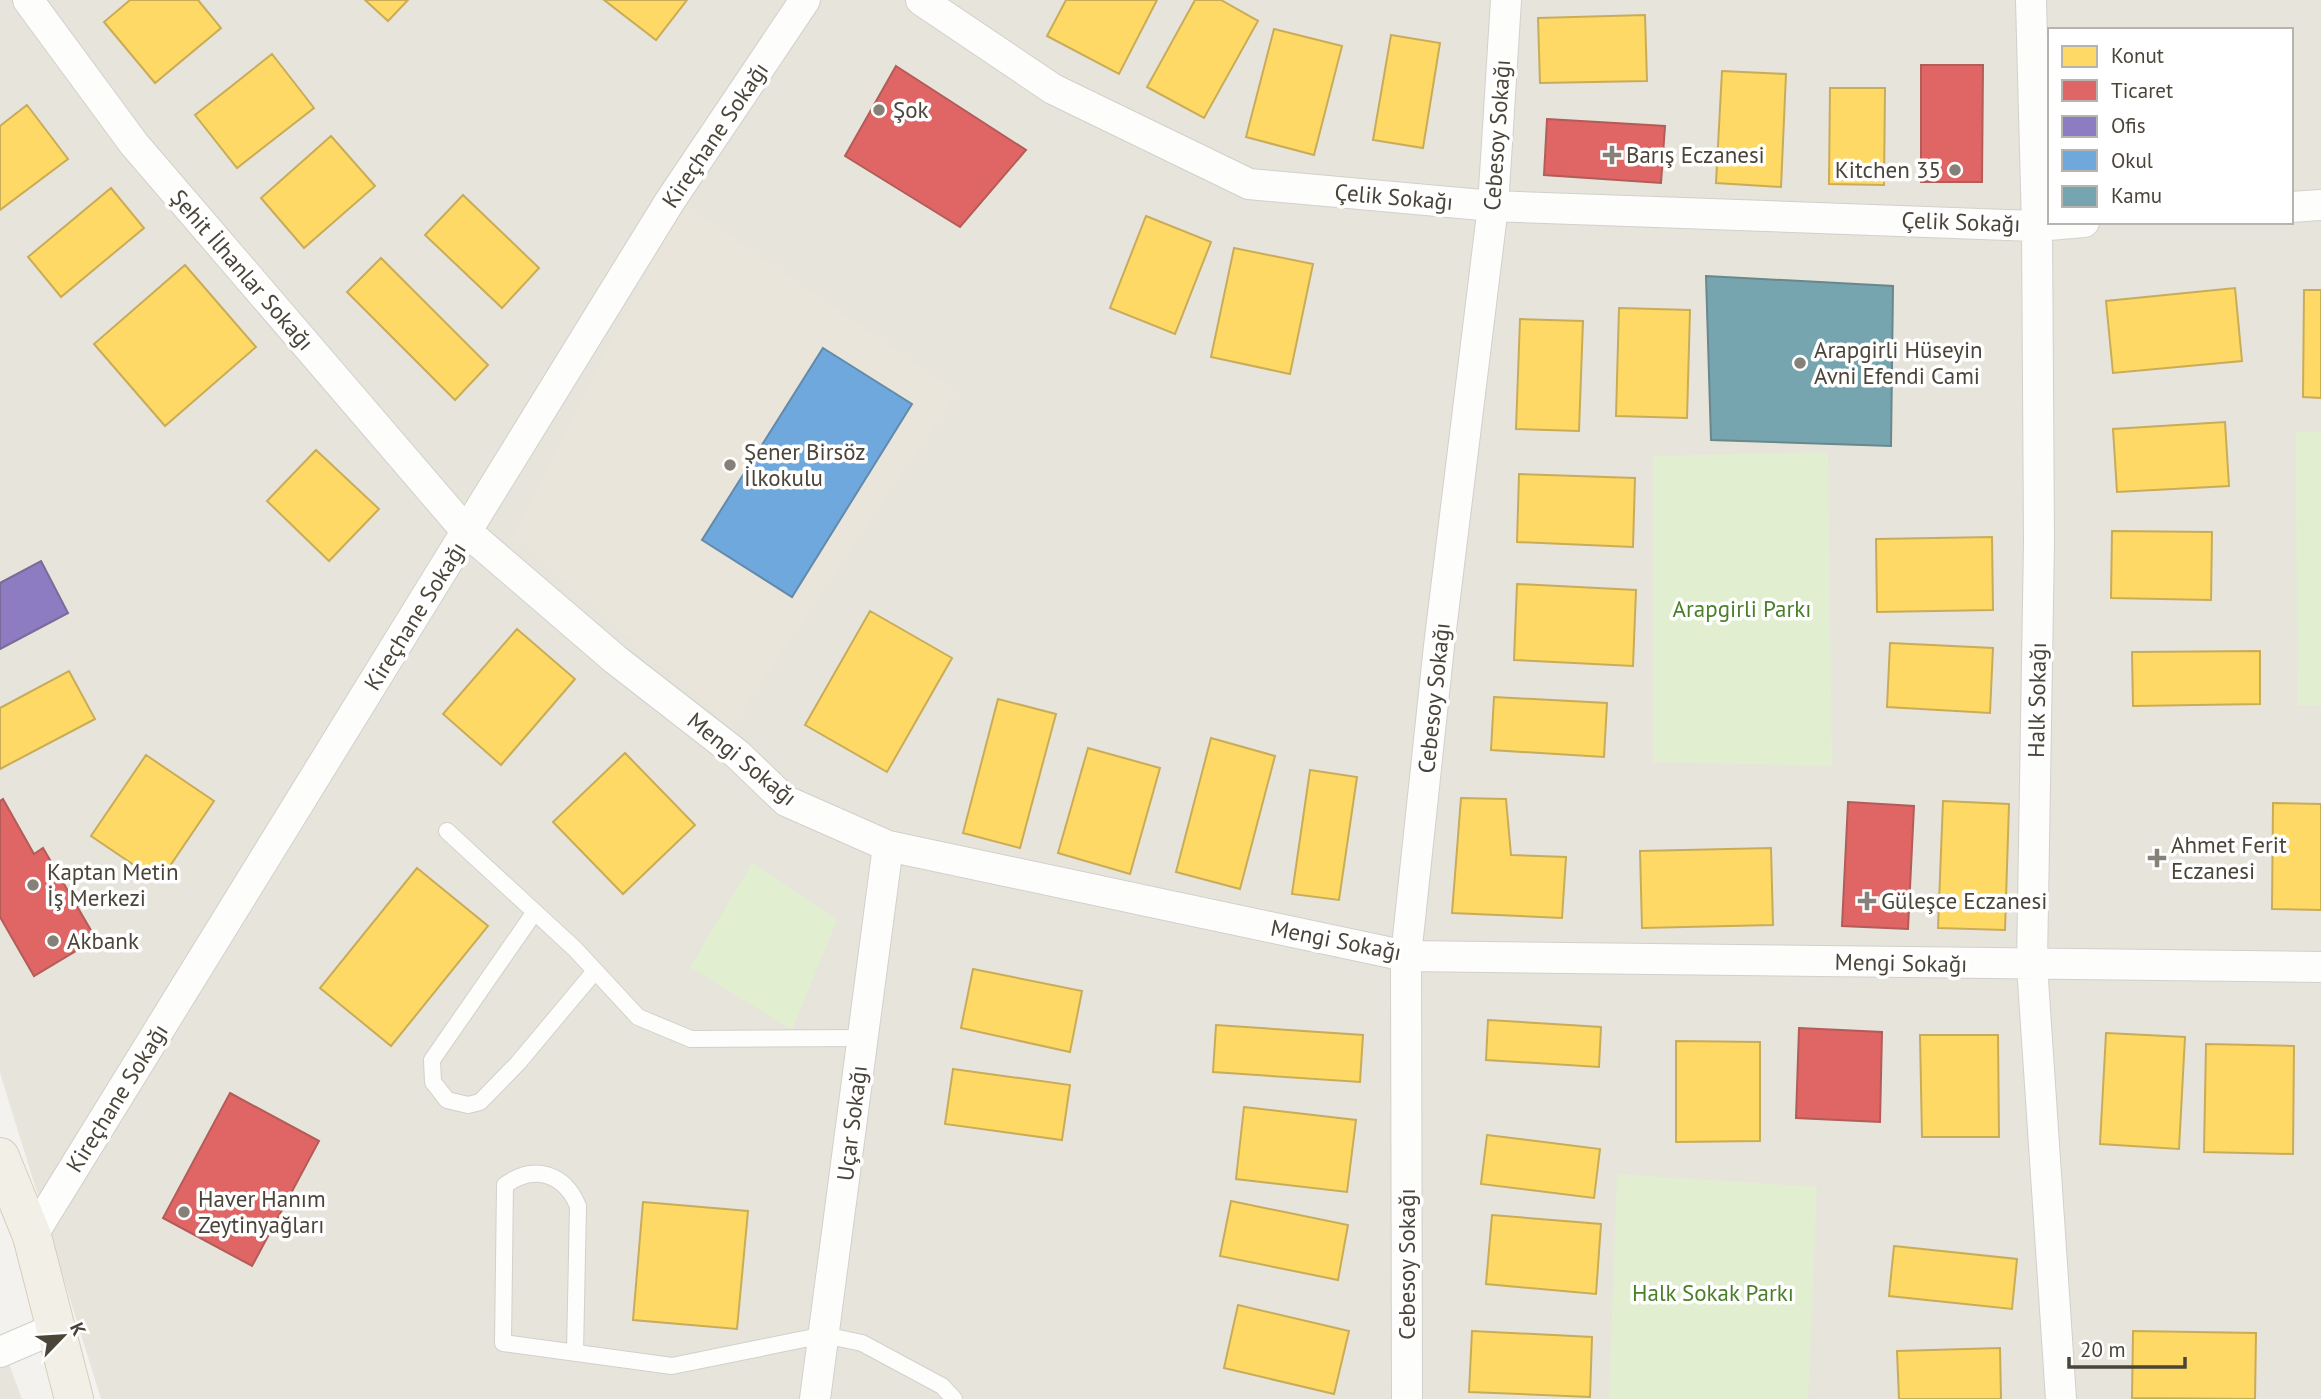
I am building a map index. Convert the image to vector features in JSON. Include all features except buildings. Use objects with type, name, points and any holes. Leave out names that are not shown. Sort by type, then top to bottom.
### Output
[{"type":"main road","points":[[0,1157],[32,1236],[74,1399]]},
{"type":"street","name":"Şehit İlhanlar Sokağı","points":[[28,0],[134,144],[467,532]]},
{"type":"street","name":"Kireçhane Sokağı","points":[[32,1236],[670,201],[805,0]]},
{"type":"street","name":"Çelik Sokağı","points":[[921,0],[1053,89],[1250,184],[1493,206],[2038,226],[2061,224]]},
{"type":"street","name":"Cebesoy Sokağı","points":[[1407,1399],[1406,956],[1439,646],[1493,206],[1506,0]]},
{"type":"street","name":"Halk Sokağı","points":[[2031,0],[2038,226],[2039,542],[2032,965],[2061,1399]]},
{"type":"street","points":[[2293,207],[2321,205]]},
{"type":"street","name":"Mengi Sokağı","points":[[467,532],[617,660],[737,754],[786,801],[888,846],[1406,956],[2321,967]]},
{"type":"street","name":"Uçar Sokağı","points":[[815,1399],[888,846]]},
{"type":"street","points":[[0,1352],[56,1328]]},
{"type":"lane","points":[[447,831],[595,971],[638,1017],[691,1039],[862,1038]]},
{"type":"lane","points":[[534,913],[432,1060],[431,1071],[438,1092],[457,1104],[480,1102],[518,1063],[595,971]]},
{"type":"lane","points":[[575,1352],[578,1206],[572,1193],[552,1176],[526,1173],[505,1185],[503,1343],[672,1366],[824,1335],[862,1343],[942,1386],[954,1399]]},
{"type":"shaded area","points":[[0,0],[2321,0],[2321,1399],[101,1399],[0,1073]]},
{"type":"shaded area","name":"Şener Birsöz İlkokulu","points":[[682,203],[957,392],[731,727],[515,537]]},
{"type":"shaded area","points":[[0,1340],[22,1399],[0,1399]]},
{"type":"green space","points":[[2296,432],[2321,432],[2321,705],[2297,705]]},
{"type":"green space","name":"Arapgirli Parkı","points":[[1828,452],[1832,766],[1653,762],[1653,456]]},
{"type":"green space","points":[[752,863],[837,920],[792,1030],[690,967]]},
{"type":"green space","name":"Halk Sokak Parkı","points":[[1617,1174],[1817,1187],[1808,1399],[1609,1399]]},
{"type":"place","name":"Şok","points":[[879,110]]},
{"type":"place","name":"Barış Eczanesi","points":[[1612,155]]},
{"type":"place","name":"Kitchen 35","points":[[1955,170]]},
{"type":"place","name":"Arapgirli Hüseyin Avni Efendi Cami","points":[[1800,363]]},
{"type":"place","name":"Şener Birsöz İlkokulu","points":[[730,465]]},
{"type":"place","name":"Ahmet Ferit Eczanesi","points":[[2157,858]]},
{"type":"place","name":"Kaptan Metin İş Merkezi","points":[[33,885]]},
{"type":"place","name":"Güleşce Eczanesi","points":[[1867,901]]},
{"type":"place","name":"Akbank","points":[[53,941]]},
{"type":"place","name":"Haver Hanım Zeytinyağları","points":[[184,1212]]}]
